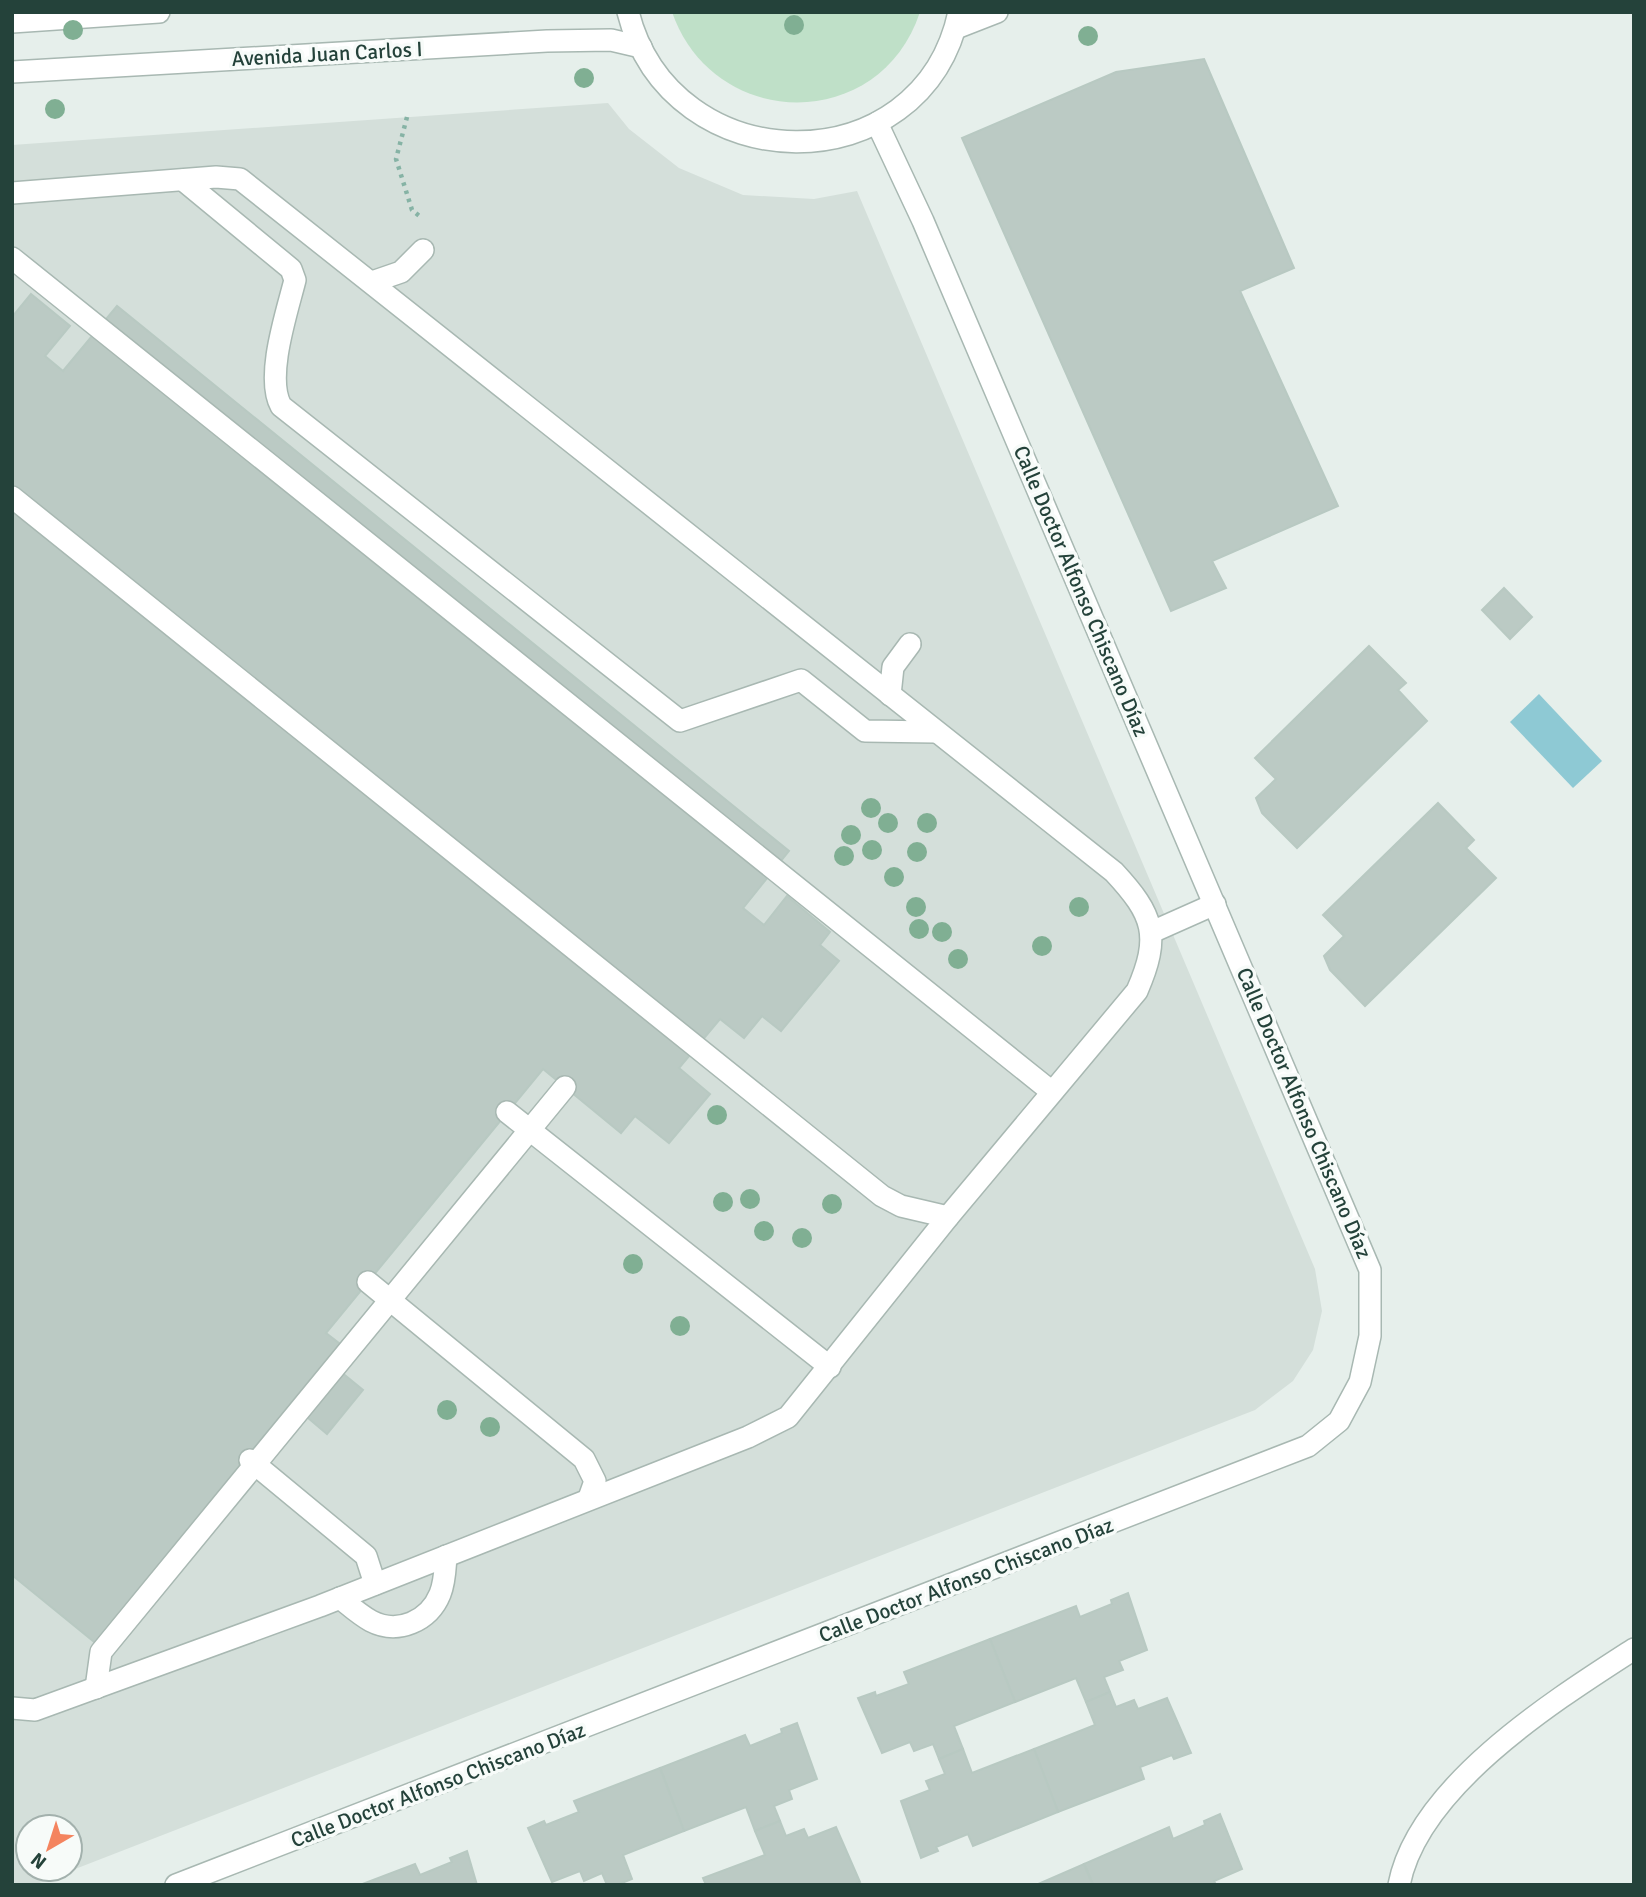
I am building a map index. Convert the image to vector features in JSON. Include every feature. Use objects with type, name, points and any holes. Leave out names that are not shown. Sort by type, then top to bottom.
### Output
[{"type":"street","points":[[12,22],[159,12]]},
{"type":"street","points":[[628,12],[640,47],[657,74],[677,97],[701,116],[729,131],[758,140],[789,144],[819,142],[850,135],[877,122],[911,97],[938,66],[957,20],[997,12]]},
{"type":"street","name":"Avenida Juan Carlos I","points":[[12,72],[547,41],[611,40],[640,47]]},
{"type":"street","points":[[12,82],[75,68]]},
{"type":"street","name":"Calle Doctor Alfonso Chiscano Díaz","points":[[176,1885],[1308,1446],[1339,1422],[1360,1382],[1370,1336],[1370,1270],[923,221],[877,122]]},
{"type":"street","points":[[12,193],[216,177],[240,179],[1114,872],[1138,897],[1152,932],[1149,964],[1137,991],[948,1217],[788,1417],[772,1427],[340,1598],[35,1710],[12,1708]]},
{"type":"street","points":[[183,180],[291,269],[295,279],[274,376],[275,394],[281,407],[680,722],[801,680],[865,731],[935,732]]},
{"type":"street","points":[[372,282],[401,272],[423,250]]},
{"type":"street","points":[[12,258],[1052,1092]]},
{"type":"street","points":[[12,497],[882,1196],[901,1206],[948,1217]]},
{"type":"street","points":[[890,695],[893,667],[910,644]]},
{"type":"street","points":[[1152,932],[1215,904]]},
{"type":"street","points":[[96,1688],[101,1652],[565,1087]]},
{"type":"street","points":[[507,1112],[830,1367]]},
{"type":"street","points":[[368,1282],[584,1459],[594,1481],[589,1499]]},
{"type":"street","points":[[250,1460],[366,1556],[375,1584]]},
{"type":"street","points":[[340,1598],[373,1622],[398,1628],[408,1625],[421,1618],[439,1597],[446,1556]]},
{"type":"street","points":[[1399,1885],[1407,1856],[1453,1789],[1487,1755],[1555,1701],[1634,1649]]},
{"type":"path","points":[[407,117],[396,159],[412,210],[422,218]]},
{"type":"shaded area","points":[[608,103],[629,129],[679,168],[743,195],[814,199],[857,191],[1315,1269],[1322,1311],[1313,1350],[1293,1381],[1255,1410],[84,1866],[84,1813],[14,1813],[14,1883],[39,1883],[12,1885],[12,145]]},
{"type":"green space","points":[[672,12],[920,12],[900,52],[870,80],[835,97],[796,102],[758,96],[722,79],[693,51]]},
{"type":"water","points":[[1539,694],[1602,761],[1573,788],[1510,722]]},
{"type":"building","points":[[1204,59],[1294,268],[1240,291],[1338,506],[1212,561],[1226,588],[1171,611],[962,138],[1116,72]]},
{"type":"building","points":[[31,294],[70,326],[45,356],[63,371],[117,306],[789,851],[743,908],[764,925],[787,896],[830,932],[820,945],[839,961],[781,1031],[762,1016],[744,1038],[720,1019],[679,1068],[710,1094],[669,1143],[635,1116],[621,1133],[543,1069],[326,1333],[344,1347],[330,1363],[363,1390],[327,1434],[294,1406],[98,1645],[12,1575],[12,317]]},
{"type":"building","points":[[1504,588],[1532,617],[1510,639],[1482,610]]},
{"type":"building","points":[[1369,646],[1406,683],[1398,690],[1427,721],[1297,848],[1262,813],[1256,798],[1276,779],[1255,758]]},
{"type":"building","points":[[1438,803],[1474,840],[1466,848],[1496,878],[1365,1006],[1330,970],[1324,956],[1344,936],[1323,915]]},
{"type":"building","points":[[1128,1593],[1147,1650],[1119,1661],[1123,1670],[1104,1677],[1110,1692],[1086,1702],[1076,1678],[1015,1702],[990,1639],[1076,1606],[1080,1617],[1112,1604],[1111,1600]]},
{"type":"building","points":[[990,1639],[1015,1702],[954,1726],[963,1749],[939,1759],[933,1744],[914,1751],[910,1742],[882,1753],[858,1698],[875,1692],[876,1696],[909,1684],[904,1672]]},
{"type":"building","points":[[1110,1692],[1116,1707],[1134,1700],[1138,1709],[1167,1698],[1191,1753],[1174,1759],[1172,1755],[1140,1767],[1144,1779],[1058,1812],[1034,1749],[1095,1725],[1086,1702]]},
{"type":"building","points":[[797,1723],[817,1779],[789,1790],[792,1799],[774,1806],[780,1821],[755,1831],[746,1807],[684,1831],[660,1768],[745,1735],[750,1746],[782,1733],[781,1729]]},
{"type":"building","points":[[963,1749],[972,1773],[1034,1749],[1058,1812],[973,1846],[968,1834],[936,1847],[938,1851],[921,1858],[901,1801],[930,1790],[926,1781],[945,1774],[939,1759]]},
{"type":"building","points":[[660,1768],[684,1831],[623,1855],[632,1879],[617,1885],[607,1885],[602,1873],[584,1881],[580,1871],[552,1882],[528,1828],[544,1821],[546,1825],[579,1812],[574,1801]]},
{"type":"building","points":[[1220,1814],[1242,1869],[1214,1881],[1216,1885],[1093,1885],[1084,1864],[1169,1827],[1173,1839],[1205,1825],[1204,1821]]},
{"type":"building","points":[[780,1821],[786,1836],[804,1829],[808,1838],[836,1827],[860,1882],[853,1885],[706,1885],[703,1878],[765,1855],[755,1831]]},
{"type":"building","points":[[467,1851],[477,1885],[360,1885],[415,1864],[420,1875],[452,1862],[450,1858]]},
{"type":"building","points":[[1084,1864],[1093,1885],[1036,1885]]}]
